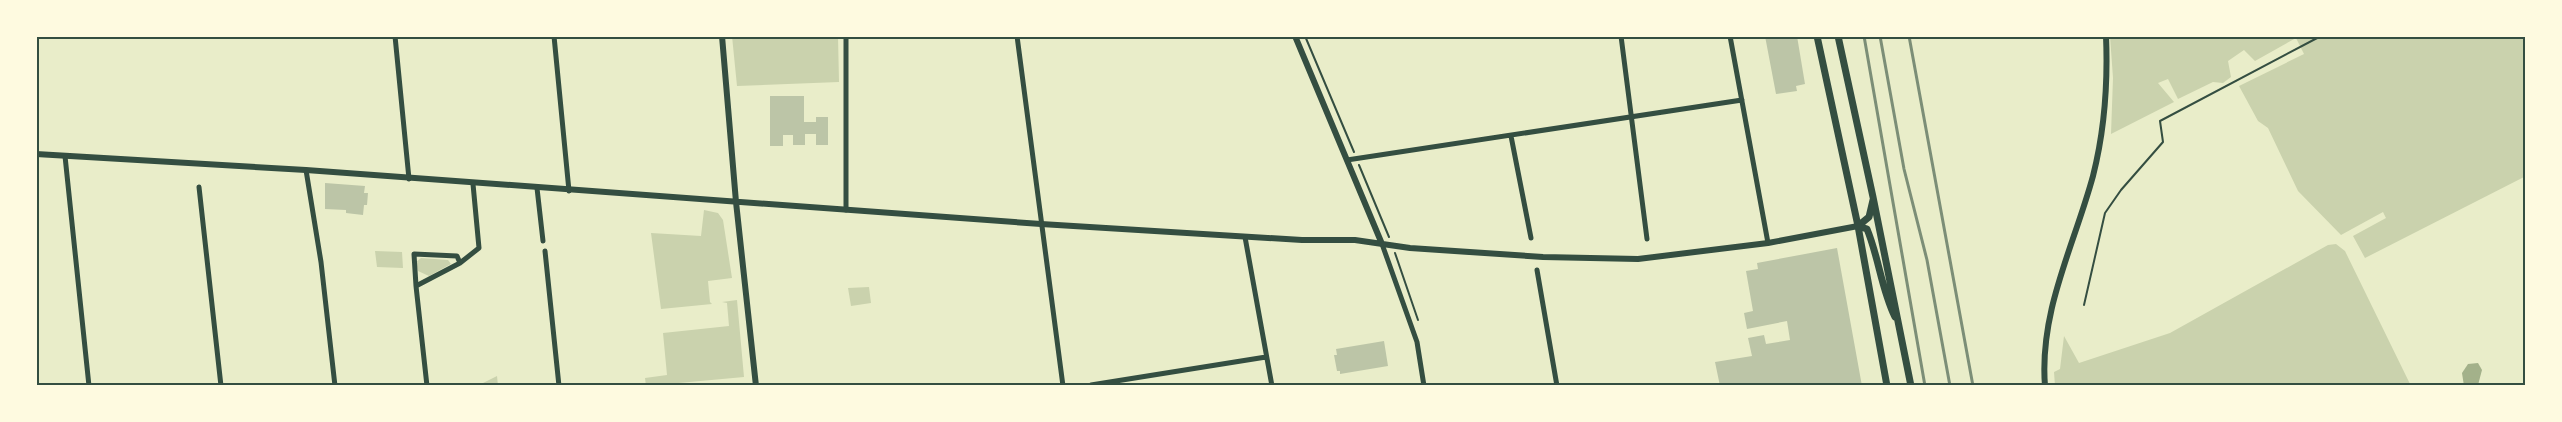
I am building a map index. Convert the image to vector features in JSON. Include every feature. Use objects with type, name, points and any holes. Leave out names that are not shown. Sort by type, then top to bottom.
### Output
[{"type":"main road","points":[[1817,36],[1858,226],[1887,386]]},
{"type":"main road","points":[[1838,36],[1874,196],[1911,386]]},
{"type":"main road","points":[[1858,226],[1869,217],[1874,196]]},
{"type":"main road","points":[[1858,226],[1867,229],[1872,240],[1885,296],[1900,327]]},
{"type":"street","points":[[395,36],[409,179]]},
{"type":"street","points":[[554,36],[569,191]]},
{"type":"street","points":[[722,36],[736,202],[756,386]]},
{"type":"street","points":[[846,36],[846,210]]},
{"type":"street","points":[[1016,36],[1063,386]]},
{"type":"street","points":[[1295,36],[1382,244],[1417,342],[1424,386]]},
{"type":"street","points":[[1620,36],[1647,239]]},
{"type":"street","points":[[1730,36],[1768,243]]},
{"type":"street","points":[[2045,386],[2046,350],[2054,295],[2093,176],[2101,142],[2106,106],[2106,36]]},
{"type":"street","points":[[1347,160],[1742,100]]},
{"type":"street","points":[[1510,136],[1531,238]]},
{"type":"street","points":[[36,154],[306,170],[473,184],[1041,224],[1245,237],[1355,240],[1382,244],[1543,257],[1638,260],[1768,243],[1858,226]]},
{"type":"street","points":[[65,156],[89,386]]},
{"type":"street","points":[[306,170],[321,262],[335,386]]},
{"type":"street","points":[[416,286],[460,263],[479,248],[473,184]]},
{"type":"street","points":[[199,187],[221,386]]},
{"type":"street","points":[[537,188],[544,241]]},
{"type":"street","points":[[1245,237],[1272,386]]},
{"type":"street","points":[[545,251],[559,386]]},
{"type":"street","points":[[428,386],[413,256],[415,253],[457,256],[460,263]]},
{"type":"street","points":[[1536,270],[1557,386]]},
{"type":"street","points":[[1091,384],[1266,357]]},
{"type":"path","points":[[2084,305],[2105,213],[2120,190],[2163,142],[2160,120],[2321,36]]},
{"type":"shaded area","points":[[732,36],[838,36],[839,82],[737,86]]},
{"type":"shaded area","points":[[2110,36],[2526,36],[2526,176],[2365,258],[2353,236],[2386,218],[2383,212],[2341,235],[2298,191],[2268,128],[2258,121],[2239,86],[2304,54],[2296,38],[2255,61],[2244,50],[2228,61],[2231,77],[2223,83],[2213,82],[2178,99],[2168,79],[2158,83],[2174,102],[2111,134],[2113,78]]},
{"type":"shaded area","points":[[704,210],[718,213],[723,220],[732,278],[708,281],[710,302],[712,304],[661,309],[651,233],[701,236]]},
{"type":"shaded area","points":[[2336,244],[2345,251],[2411,386],[2055,386],[2054,372],[2060,369],[2064,336],[2079,363],[2170,333],[2328,245]]},
{"type":"shaded area","points":[[375,251],[402,252],[403,268],[377,267]]},
{"type":"shaded area","points":[[421,258],[448,260],[451,264],[429,276],[418,271],[416,262]]},
{"type":"shaded area","points":[[869,287],[871,303],[851,306],[848,288]]},
{"type":"shaded area","points":[[737,300],[744,377],[646,386],[645,378],[667,375],[663,333],[729,326],[727,303],[722,302]]},
{"type":"shaded area","points":[[2478,363],[2482,370],[2478,385],[2464,386],[2462,373],[2468,364]]},
{"type":"shaded area","points":[[497,376],[498,386],[477,386]]},
{"type":"building","points":[[1765,36],[1797,36],[1805,84],[1796,86],[1797,91],[1776,94]]},
{"type":"building","points":[[770,96],[804,96],[804,122],[816,122],[816,117],[828,117],[828,145],[816,145],[816,134],[805,134],[805,145],[793,145],[793,135],[783,135],[783,146],[770,146]]},
{"type":"building","points":[[325,183],[365,186],[364,193],[368,193],[367,205],[364,205],[363,215],[346,213],[346,210],[325,209]]},
{"type":"building","points":[[1837,248],[1862,386],[1720,386],[1715,362],[1752,356],[1748,338],[1764,335],[1766,344],[1790,340],[1787,321],[1747,329],[1744,313],[1753,311],[1746,271],[1758,269],[1757,263]]},
{"type":"building","points":[[1384,341],[1388,366],[1340,374],[1340,371],[1337,371],[1334,355],[1337,355],[1336,349]]},
{"type":"railway","points":[[1864,36],[1925,386]]},
{"type":"railway","points":[[1880,36],[1904,169],[1927,260],[1950,386]]},
{"type":"railway","points":[[1909,36],[1973,386]]}]
